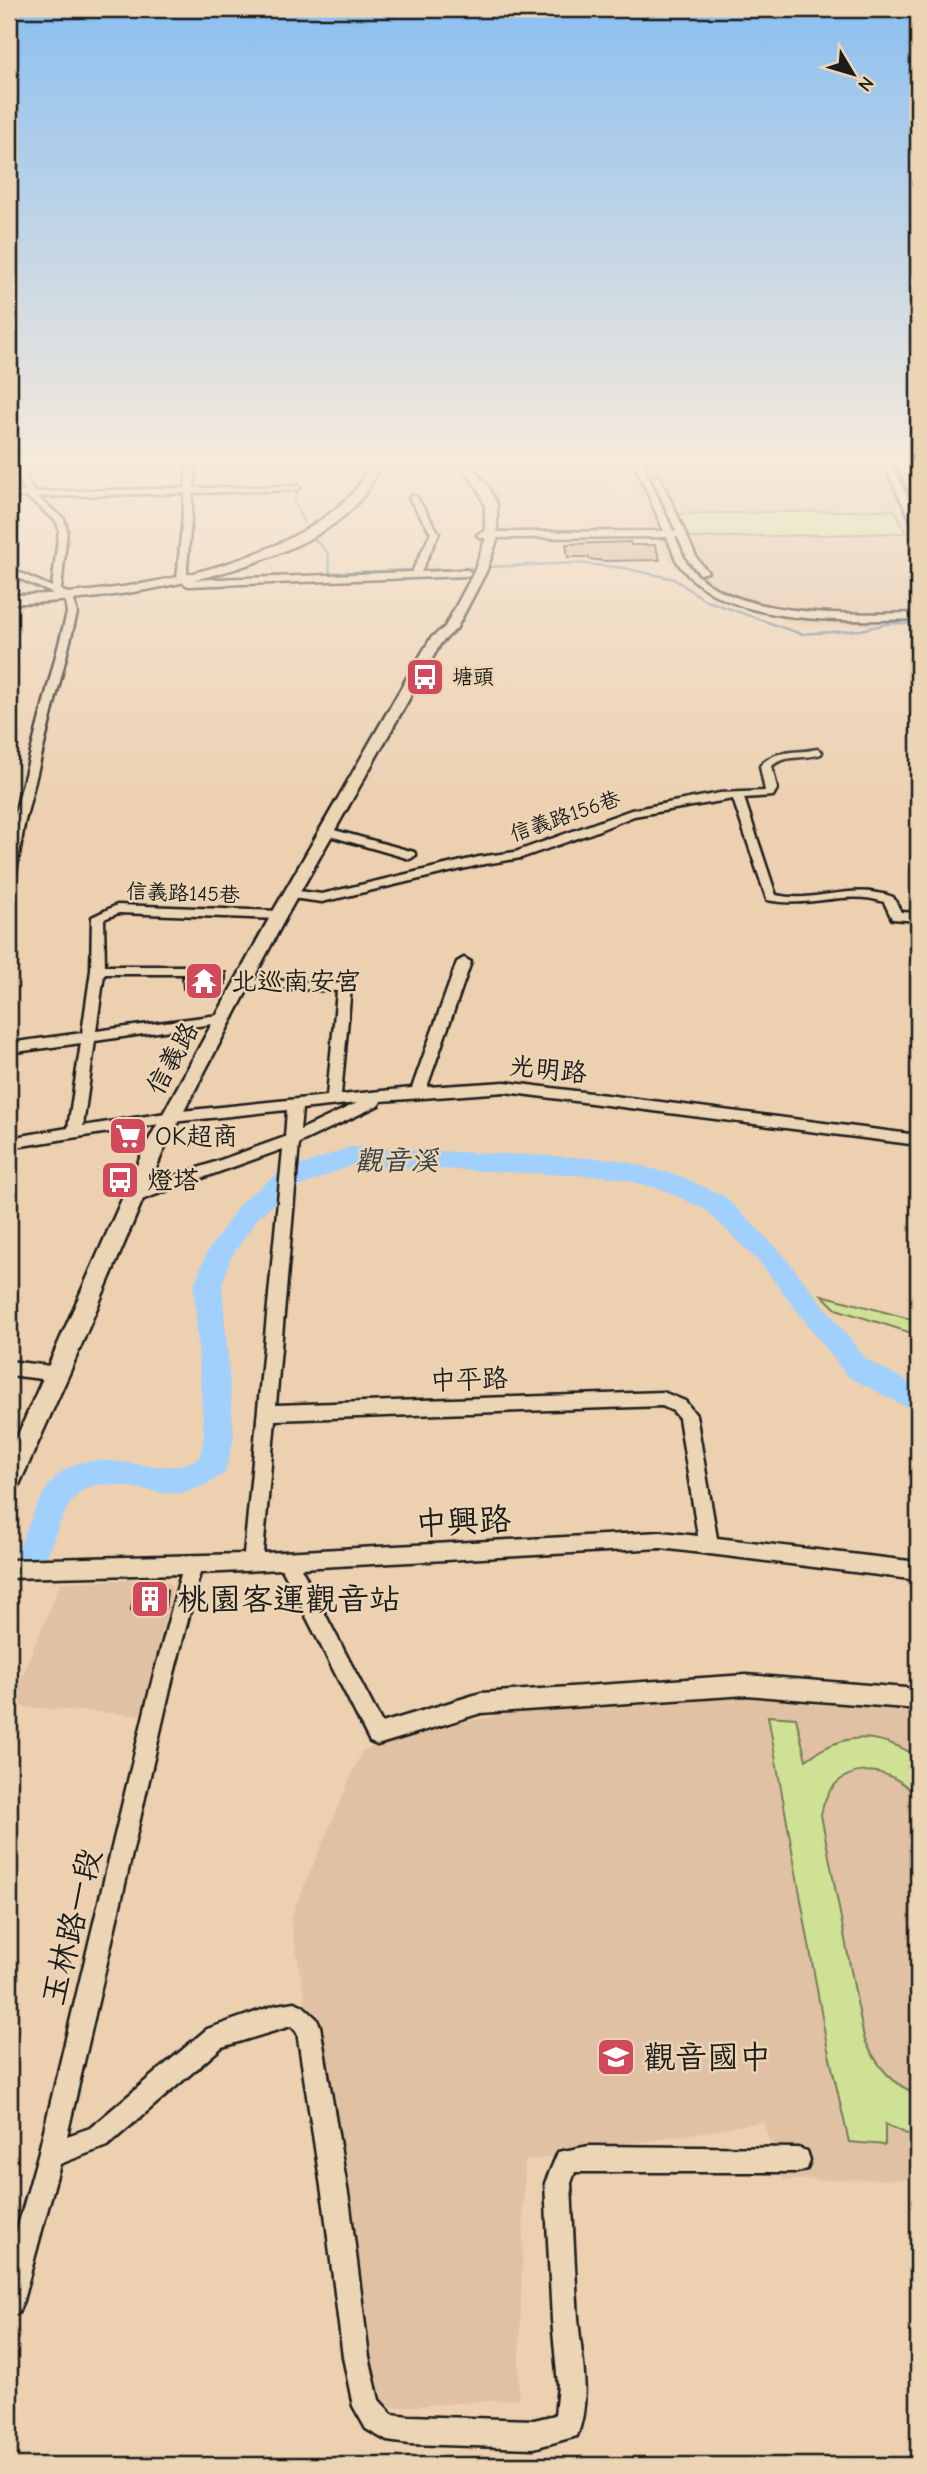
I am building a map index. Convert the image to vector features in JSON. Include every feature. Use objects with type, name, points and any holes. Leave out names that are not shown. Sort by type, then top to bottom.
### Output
[{"type":"main road","points":[[9,593],[56,591],[169,578]]},
{"type":"main road","points":[[9,599],[70,598],[174,578]]},
{"type":"main road","name":"信義路","points":[[9,1480],[58,1374],[133,1197],[172,1117],[279,915],[436,641],[450,629],[470,578]]},
{"type":"street","points":[[9,879],[18,825],[72,613],[70,598],[31,578]]},
{"type":"street","points":[[56,591],[57,578]]},
{"type":"street","points":[[183,578],[188,583],[317,578]]},
{"type":"street","points":[[697,578],[742,601],[780,611],[820,616],[918,616]]},
{"type":"street","points":[[712,578],[756,598],[823,611],[918,609]]},
{"type":"street","name":"信義路156巷","points":[[291,894],[322,898],[479,861],[517,855],[631,813],[686,801],[770,793],[766,766],[769,761],[784,755],[803,757],[817,752]]},
{"type":"street","points":[[737,795],[771,897],[785,900],[873,893],[890,900],[896,916],[918,918]]},
{"type":"street","points":[[327,832],[410,855]]},
{"type":"street","name":"信義路145巷","points":[[98,970],[98,917],[117,909],[279,915]]},
{"type":"street","points":[[418,1092],[464,962]]},
{"type":"street","points":[[75,1132],[98,970],[184,970]]},
{"type":"street","points":[[245,983],[344,987],[334,1097]]},
{"type":"street","points":[[9,1048],[226,1018]]},
{"type":"street","name":"光明路","points":[[9,1143],[172,1117],[418,1092],[505,1087],[918,1140]]},
{"type":"street","points":[[133,1197],[290,1148],[382,1097]]},
{"type":"street","points":[[253,1562],[295,1104]]},
{"type":"street","points":[[9,1368],[58,1374]]},
{"type":"street","name":"中平路","points":[[265,1413],[663,1399],[679,1406],[687,1415],[709,1545]]},
{"type":"street","name":"中興路","points":[[9,1569],[193,1565],[661,1540],[918,1571]]},
{"type":"street","points":[[287,1560],[377,1735],[481,1703],[746,1685],[918,1699]]},
{"type":"street","name":"玉林路一段","points":[[9,2304],[50,2155],[157,1703],[193,1565]]},
{"type":"street","points":[[50,2155],[97,2137],[215,2037],[276,2017],[295,2014],[308,2026],[337,2206],[356,2357],[367,2406],[376,2419],[387,2427],[534,2434],[567,2426],[571,2409],[572,2385],[565,2320],[558,2183],[567,2161],[589,2158],[798,2160]]},
{"type":"shaded area","points":[[692,578],[918,578],[918,625],[802,627],[714,599]]},
{"type":"shaded area","name":"桃園客運觀音站","points":[[162,1579],[171,1584],[172,1589],[141,1715],[10,1706],[61,1582]]},
{"type":"shaded area","name":"觀音國中","points":[[740,1677],[918,1690],[918,2179],[783,2180],[763,2122],[525,2161],[518,2399],[369,2409],[290,1919],[362,1751],[409,1732],[577,1701]]},
{"type":"green space","points":[[822,1295],[918,1321],[918,1335],[836,1309]]},
{"type":"green space","points":[[768,1716],[796,1718],[806,1760],[834,1744],[861,1738],[889,1743],[918,1757],[918,1798],[906,1786],[891,1777],[876,1772],[862,1772],[848,1775],[836,1784],[827,1797],[821,1815],[864,2038],[885,2072],[900,2085],[918,2094],[918,2139],[885,2124],[885,2145],[849,2142],[827,2045]]},
{"type":"building","name":"北巡南安宮","points":[[226,972],[226,984],[183,989],[182,977]]},
{"type":"building","name":"桃園客運觀音站","points":[[136,1584],[159,1584],[167,1590],[165,1609],[131,1610]]},
{"type":"waterway","points":[[672,578],[705,600],[801,634],[861,630],[891,623],[918,624]]},
{"type":"waterway","name":"觀音溪","points":[[33,1552],[49,1514],[61,1493],[72,1481],[100,1472],[179,1480],[193,1476],[214,1464],[219,1437],[208,1285],[219,1254],[250,1209],[285,1182],[350,1156],[614,1168],[671,1183],[715,1203],[771,1258],[857,1368],[918,1401]]},
{"type":"place","name":"塘頭","points":[[425,677]]},
{"type":"place","name":"北巡南安宮","points":[[204,981]]},
{"type":"place","name":"OK超商","points":[[128,1136]]},
{"type":"place","name":"燈塔","points":[[120,1180]]},
{"type":"place","name":"桃園客運觀音站","points":[[150,1599]]},
{"type":"place","name":"觀音國中","points":[[616,2057]]}]
